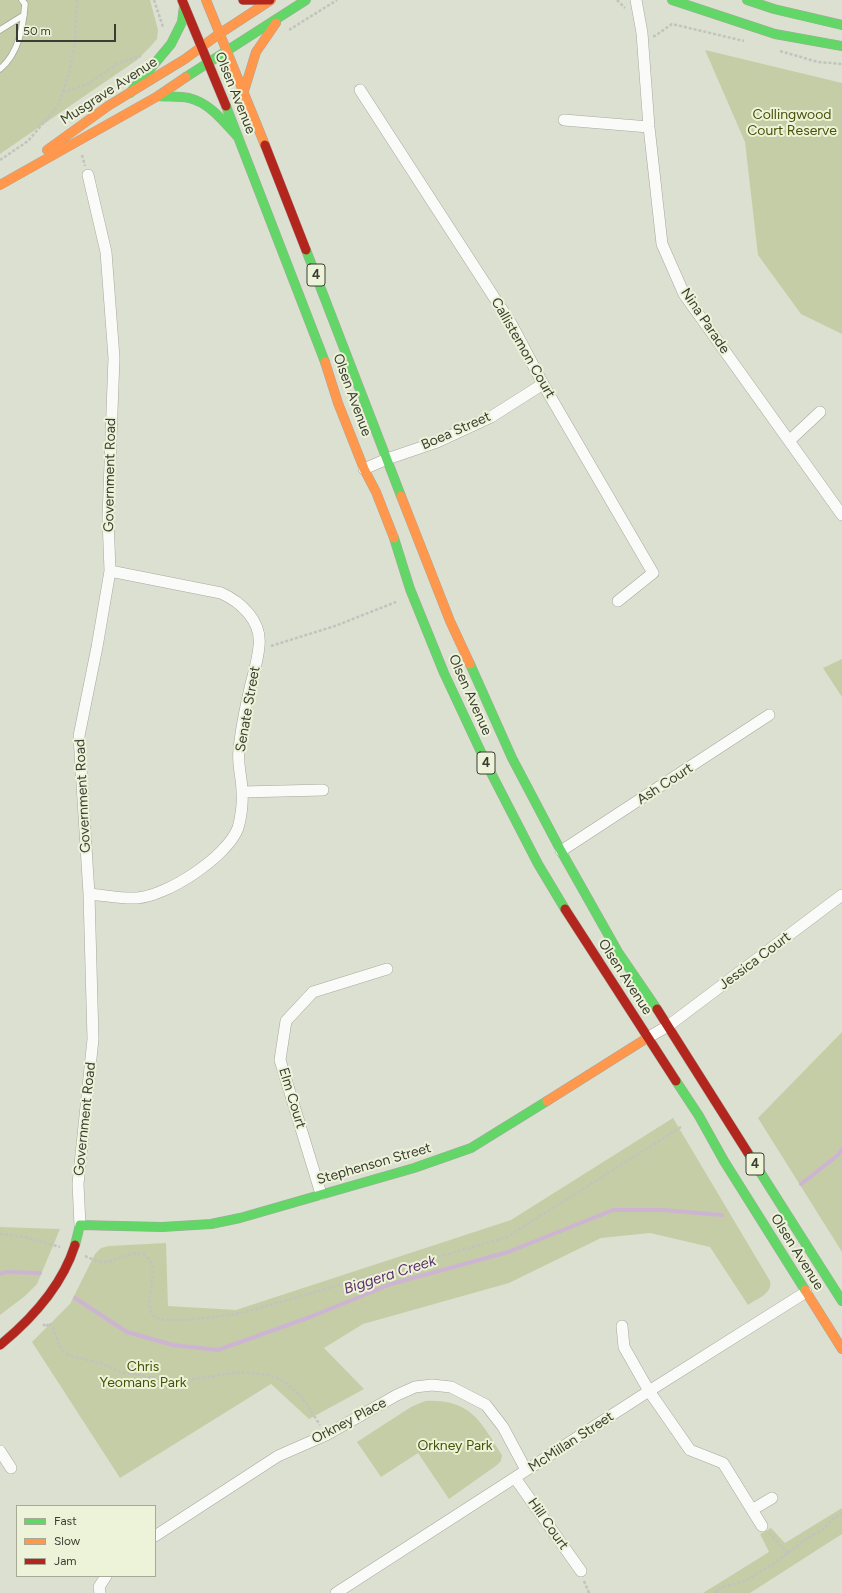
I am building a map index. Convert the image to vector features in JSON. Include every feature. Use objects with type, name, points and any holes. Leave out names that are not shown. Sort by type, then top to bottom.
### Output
[{"type":"main road","name":"Olsen Avenue","points":[[206,0],[226,52],[244,90],[450,621],[479,688],[512,758],[561,851],[618,952],[668,1026],[842,1301]]},
{"type":"main road","points":[[242,0],[270,0]]},
{"type":"main road","name":"Musgrave Avenue","points":[[16,175],[68,134],[108,106],[185,59],[270,0]]},
{"type":"main road","name":"Musgrave Avenue","points":[[0,185],[158,96],[284,12],[306,0]]},
{"type":"main road","points":[[672,0],[776,34],[842,46]]},
{"type":"main road","points":[[746,0],[774,9],[842,25]]},
{"type":"main road","name":"Olsen Avenue","points":[[183,3],[238,138],[312,328],[328,370],[338,403],[364,469],[376,492],[396,543],[410,589],[441,666],[488,767],[542,870],[569,915],[647,1038],[664,1061],[699,1116],[724,1161],[842,1348]]},
{"type":"main road","points":[[130,93],[171,44],[182,22],[183,3]]},
{"type":"main road","points":[[244,90],[256,52],[284,12]]},
{"type":"main road","points":[[158,96],[194,99],[200,102],[207,106],[238,138]]},
{"type":"main road","name":"Stephenson Street","points":[[80,1225],[162,1228],[211,1224],[240,1218],[414,1168],[471,1148],[647,1038]]},
{"type":"main road","name":"Government Road","points":[[0,1345],[16,1332],[54,1290],[73,1252],[80,1225]]},
{"type":"street","name":"Nina Parade","points":[[636,0],[642,33],[649,127],[662,244],[684,294],[842,515]]},
{"type":"street","name":"Callistemon Court","points":[[360,90],[512,325],[543,384],[653,573],[618,601]]},
{"type":"street","points":[[564,120],[649,127]]},
{"type":"street","name":"Government Road","points":[[80,1225],[78,1184],[93,1039],[89,894],[79,736],[97,647],[110,571],[108,518],[114,358],[106,252],[88,175]]},
{"type":"street","name":"Boea Street","points":[[364,469],[387,459],[437,442],[484,420],[543,384]]},
{"type":"street","points":[[789,441],[820,412]]},
{"type":"street","name":"Senate Street","points":[[89,894],[137,898],[157,893],[210,863],[232,839],[238,827],[242,792],[239,772],[239,750],[247,703],[260,644],[258,632],[253,619],[246,610],[230,597],[221,593],[110,571]]},
{"type":"street","name":"Ash Court","points":[[561,851],[769,715]]},
{"type":"street","points":[[242,792],[323,790]]},
{"type":"street","name":"Jessica Court","points":[[647,1038],[668,1026],[842,895]]},
{"type":"street","name":"Elm Court","points":[[321,1194],[280,1060],[286,1021],[313,992],[387,969]]},
{"type":"street","name":"McMillan Street","points":[[336,1593],[649,1391],[806,1292]]},
{"type":"street","points":[[622,1326],[624,1347],[649,1391],[690,1450],[723,1463],[762,1526]]},
{"type":"street","name":"Orkney Place","points":[[156,1535],[278,1456],[326,1436],[397,1395],[415,1387],[432,1385],[451,1387],[486,1405],[503,1427],[526,1470]]},
{"type":"street","points":[[0,1451],[11,1468]]},
{"type":"street","name":"Hill Court","points":[[515,1478],[581,1571]]},
{"type":"street","points":[[752,1510],[772,1498]]},
{"type":"street","points":[[100,1593],[99,1587],[105,1577]]},
{"type":"lane","points":[[0,69],[4,66],[16,47],[21,34],[25,4],[22,0]]},
{"type":"lane","points":[[0,30],[24,15]]},
{"type":"path","points":[[0,160],[28,141],[58,106],[70,68],[75,42],[77,0]]},
{"type":"path","points":[[154,0],[163,26],[163,33]]},
{"type":"path","points":[[285,33],[337,0]]},
{"type":"path","points":[[617,0],[627,8]]},
{"type":"path","points":[[642,33],[655,36],[672,24],[747,41]]},
{"type":"path","points":[[775,50],[818,62],[842,64]]},
{"type":"path","points":[[62,92],[88,84],[116,64],[145,54]]},
{"type":"path","points":[[260,644],[271,646],[314,633],[396,602]]},
{"type":"path","points":[[0,1234],[25,1237],[102,1262],[111,1261],[132,1254],[143,1255],[148,1258],[152,1270],[150,1310],[153,1316],[159,1319],[191,1319],[223,1316],[244,1312],[507,1237],[681,1127]]},
{"type":"path","points":[[34,1313],[46,1327],[49,1323],[53,1328],[59,1345],[64,1352],[69,1355],[103,1364],[120,1372],[169,1380],[188,1380],[241,1372],[269,1375],[283,1381],[302,1396],[326,1436]]},
{"type":"path","points":[[715,1593],[720,1588],[747,1580],[810,1536],[821,1531],[835,1516],[842,1514]]},
{"type":"path","points":[[762,1526],[788,1552]]},
{"type":"green space","points":[[0,0],[150,0],[158,30],[157,39],[137,60],[0,154]]},
{"type":"green space","name":"Collingwood Court Reserve","points":[[705,50],[842,83],[842,334],[801,314],[758,255],[745,142]]},
{"type":"green space","points":[[842,659],[842,697],[823,668]]},
{"type":"green space","points":[[842,1032],[842,1252],[758,1118]]},
{"type":"green space","name":"Chris Yeomans Park","points":[[673,1118],[770,1281],[769,1289],[766,1293],[748,1305],[710,1247],[650,1233],[601,1238],[509,1283],[363,1324],[324,1348],[364,1389],[309,1419],[271,1384],[120,1478],[32,1342],[70,1304],[95,1254],[101,1248],[109,1246],[166,1243],[168,1306],[236,1310],[511,1220]]},
{"type":"green space","points":[[0,1227],[60,1229],[37,1284],[25,1296],[0,1315]]},
{"type":"green space","name":"Orkney Park","points":[[425,1401],[441,1401],[464,1408],[480,1422],[502,1455],[501,1461],[497,1465],[449,1499],[418,1453],[381,1477],[357,1442],[411,1407]]},
{"type":"green space","points":[[842,1508],[842,1534],[750,1593],[703,1593],[769,1552],[760,1534],[771,1528],[785,1543]]},
{"type":"waterway","name":"Biggera Creek","points":[[801,1184],[838,1155],[842,1149]]},
{"type":"waterway","name":"Biggera Creek","points":[[75,1298],[127,1332],[173,1345],[218,1350],[310,1317],[391,1284],[508,1252],[613,1210],[663,1210],[722,1215]]},
{"type":"waterway","name":"Biggera Creek","points":[[0,1274],[5,1272],[40,1273]]},
{"type":"traffic: fast","points":[[186,77],[306,0]]},
{"type":"traffic: fast","points":[[672,0],[775,34],[842,46]]},
{"type":"traffic: fast","points":[[747,0],[774,9],[842,25]]},
{"type":"traffic: fast","points":[[130,93],[171,44],[182,22],[184,6]]},
{"type":"traffic: fast","points":[[158,96],[185,97],[197,100],[216,113],[237,136]]},
{"type":"traffic: fast","points":[[226,106],[325,362]]},
{"type":"traffic: fast","points":[[306,250],[401,496]]},
{"type":"traffic: fast","points":[[394,538],[410,589],[444,673],[488,767],[538,864],[565,909]]},
{"type":"traffic: fast","points":[[470,664],[512,758],[561,851],[618,952],[657,1009]]},
{"type":"traffic: fast","points":[[676,1081],[805,1290]]},
{"type":"traffic: fast","points":[[75,1245],[80,1225],[162,1227],[211,1224],[240,1218],[414,1168],[471,1148],[547,1101]]},
{"type":"traffic: fast","points":[[748,1153],[842,1301]]},
{"type":"traffic: slow","points":[[206,0],[265,145]]},
{"type":"traffic: slow","points":[[47,150],[108,106],[185,59],[219,34],[271,0]]},
{"type":"traffic: slow","points":[[244,91],[256,52],[276,23]]},
{"type":"traffic: slow","points":[[0,185],[158,96],[186,77]]},
{"type":"traffic: slow","points":[[325,362],[338,403],[364,469],[376,492],[394,538]]},
{"type":"traffic: slow","points":[[401,496],[450,621],[470,664]]},
{"type":"traffic: slow","points":[[547,1101],[647,1038]]},
{"type":"traffic: slow","points":[[805,1290],[842,1349]]},
{"type":"traffic: jam","points":[[182,0],[226,106]]},
{"type":"traffic: jam","points":[[243,0],[270,0]]},
{"type":"traffic: jam","points":[[265,145],[306,250]]},
{"type":"traffic: jam","points":[[565,909],[676,1081]]},
{"type":"traffic: jam","points":[[657,1009],[748,1153]]},
{"type":"traffic: jam","points":[[0,1345],[24,1324],[45,1300],[62,1274],[75,1245]]}]
